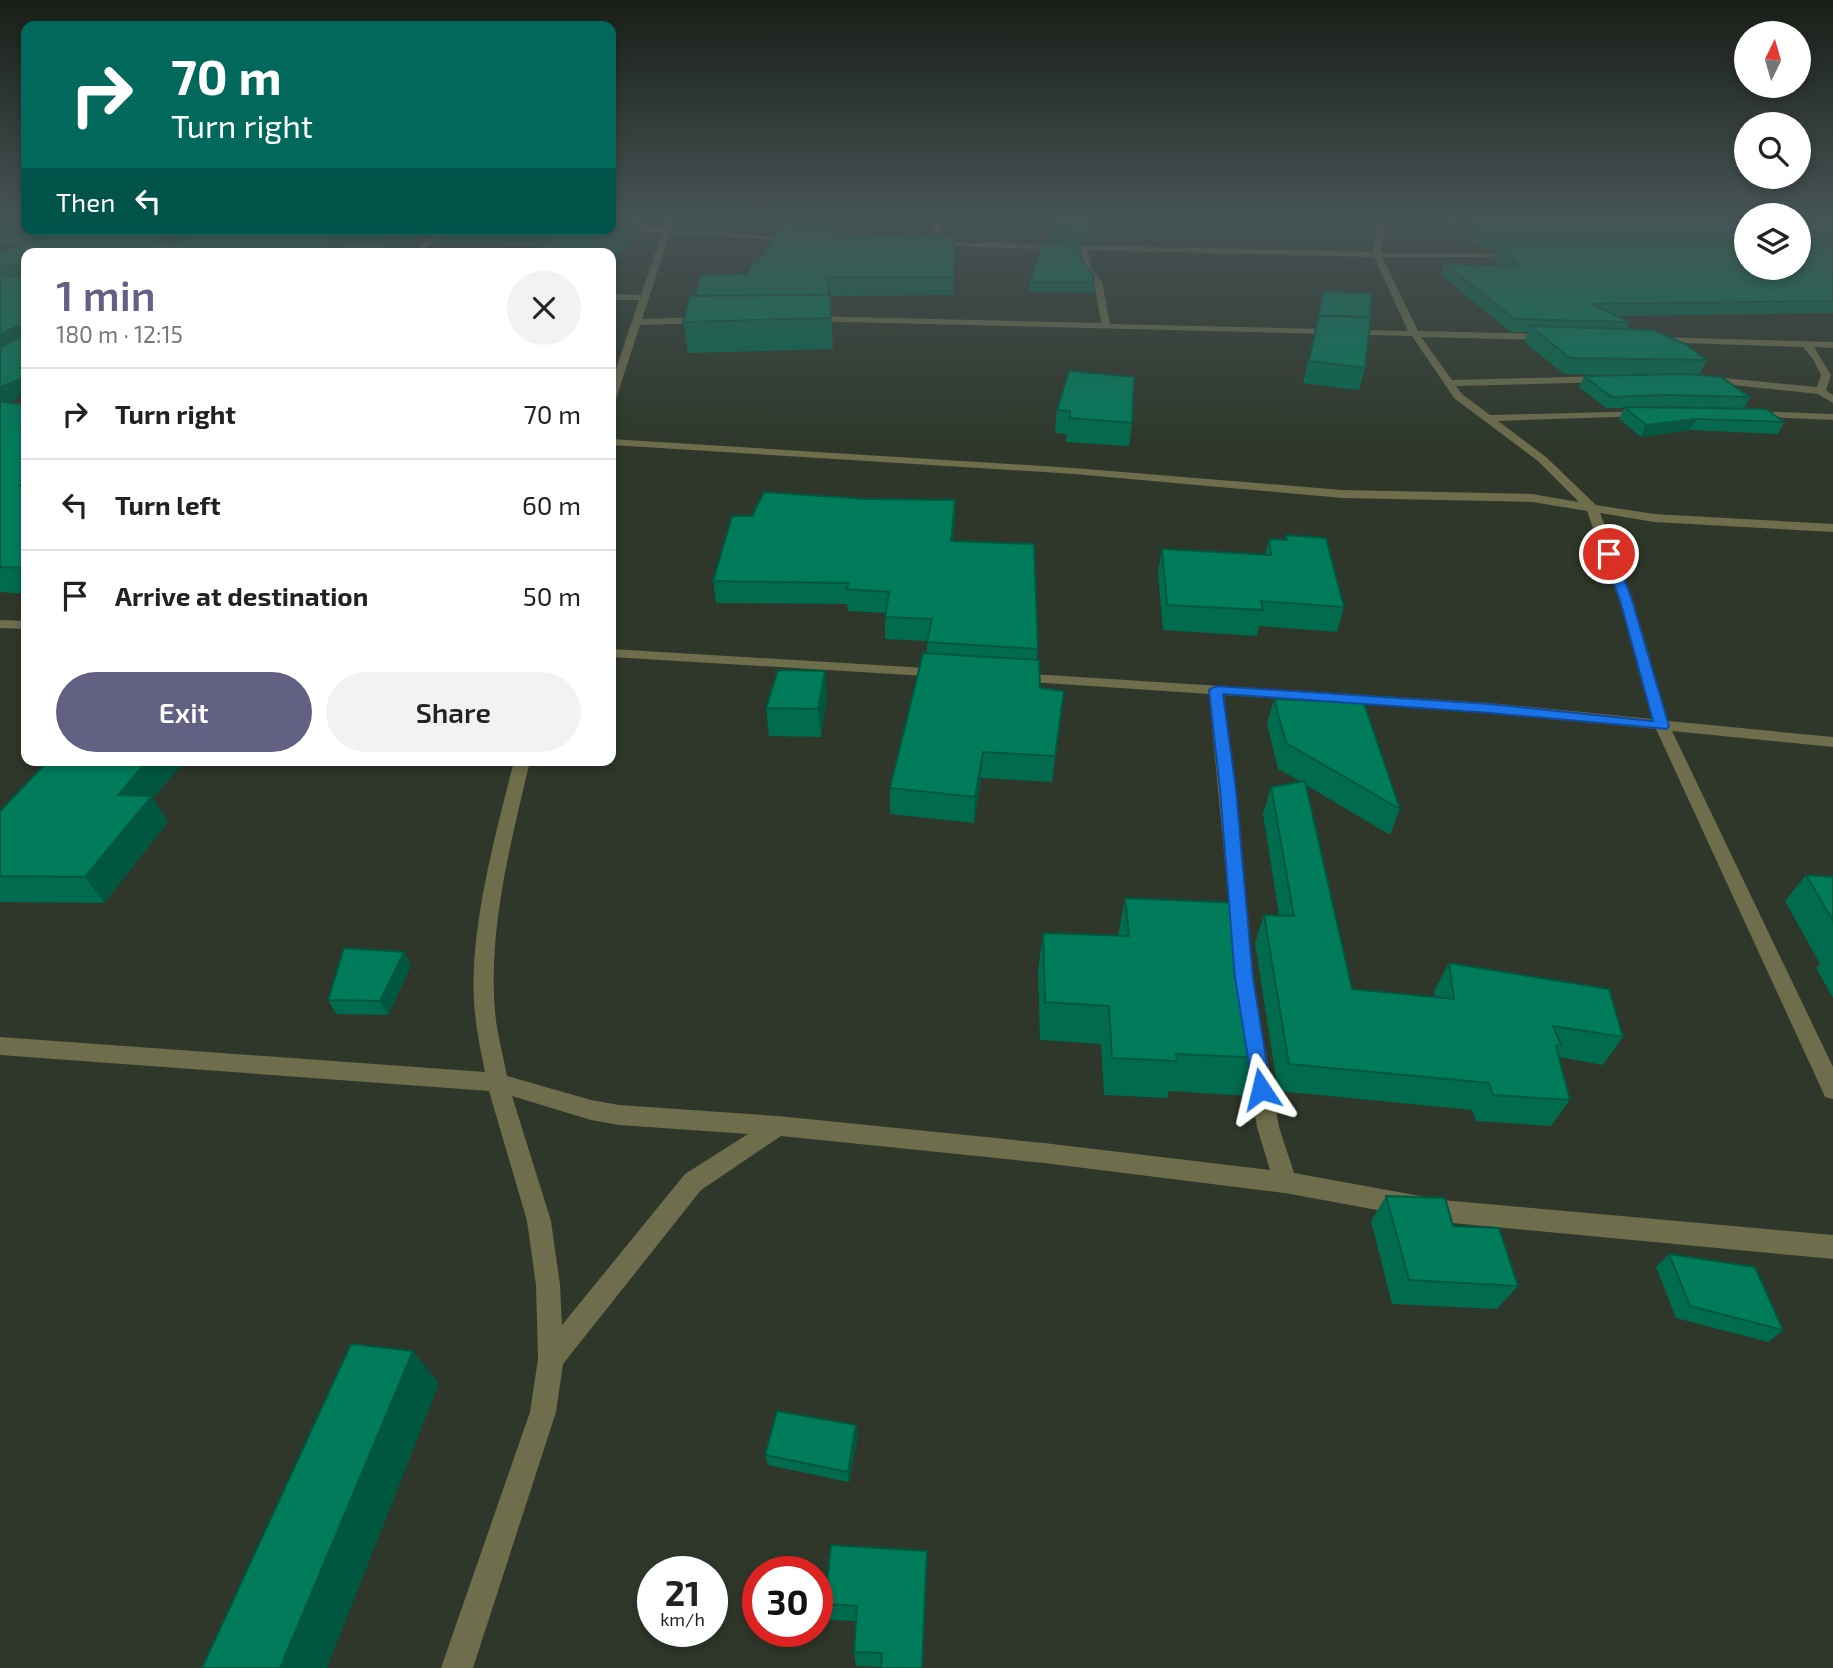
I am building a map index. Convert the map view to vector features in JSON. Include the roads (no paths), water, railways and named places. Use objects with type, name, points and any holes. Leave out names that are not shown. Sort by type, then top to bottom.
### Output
[{"type":"street","points":[[616,385],[647,293]]},
{"type":"street","points":[[1100,293],[1106,326]]},
{"type":"street","points":[[1394,293],[1413,333],[1458,396],[1542,459],[1592,508],[1626,600],[1662,726],[1833,1090]]},
{"type":"street","points":[[616,297],[645,298]]},
{"type":"street","points":[[638,322],[712,319]]},
{"type":"street","points":[[803,319],[1562,337]]},
{"type":"street","points":[[1643,340],[1833,345]]},
{"type":"street","points":[[1806,344],[1830,377],[1821,391]]},
{"type":"street","points":[[1449,383],[1614,379]]},
{"type":"street","points":[[1693,379],[1821,391],[1833,400]]},
{"type":"street","points":[[1487,418],[1662,413]]},
{"type":"street","points":[[1736,414],[1833,416]]},
{"type":"street","points":[[616,442],[1074,471],[1342,494],[1532,498],[1654,518],[1833,528]]},
{"type":"street","points":[[0,624],[21,625]]},
{"type":"street","points":[[616,653],[958,674]]},
{"type":"street","points":[[1000,676],[1490,708],[1833,742]]},
{"type":"street","points":[[1216,690],[1241,941]]},
{"type":"street","points":[[457,1668],[543,1412],[551,1359],[548,1285],[540,1221],[497,1082],[485,1012],[486,945],[503,838],[521,766]]},
{"type":"street","points":[[1252,1031],[1268,1127],[1285,1182]]},
{"type":"street","points":[[0,1046],[497,1082],[591,1111],[778,1126],[1044,1153],[1285,1182],[1442,1211],[1833,1247]]},
{"type":"street","points":[[551,1359],[693,1182],[778,1126]]}]
